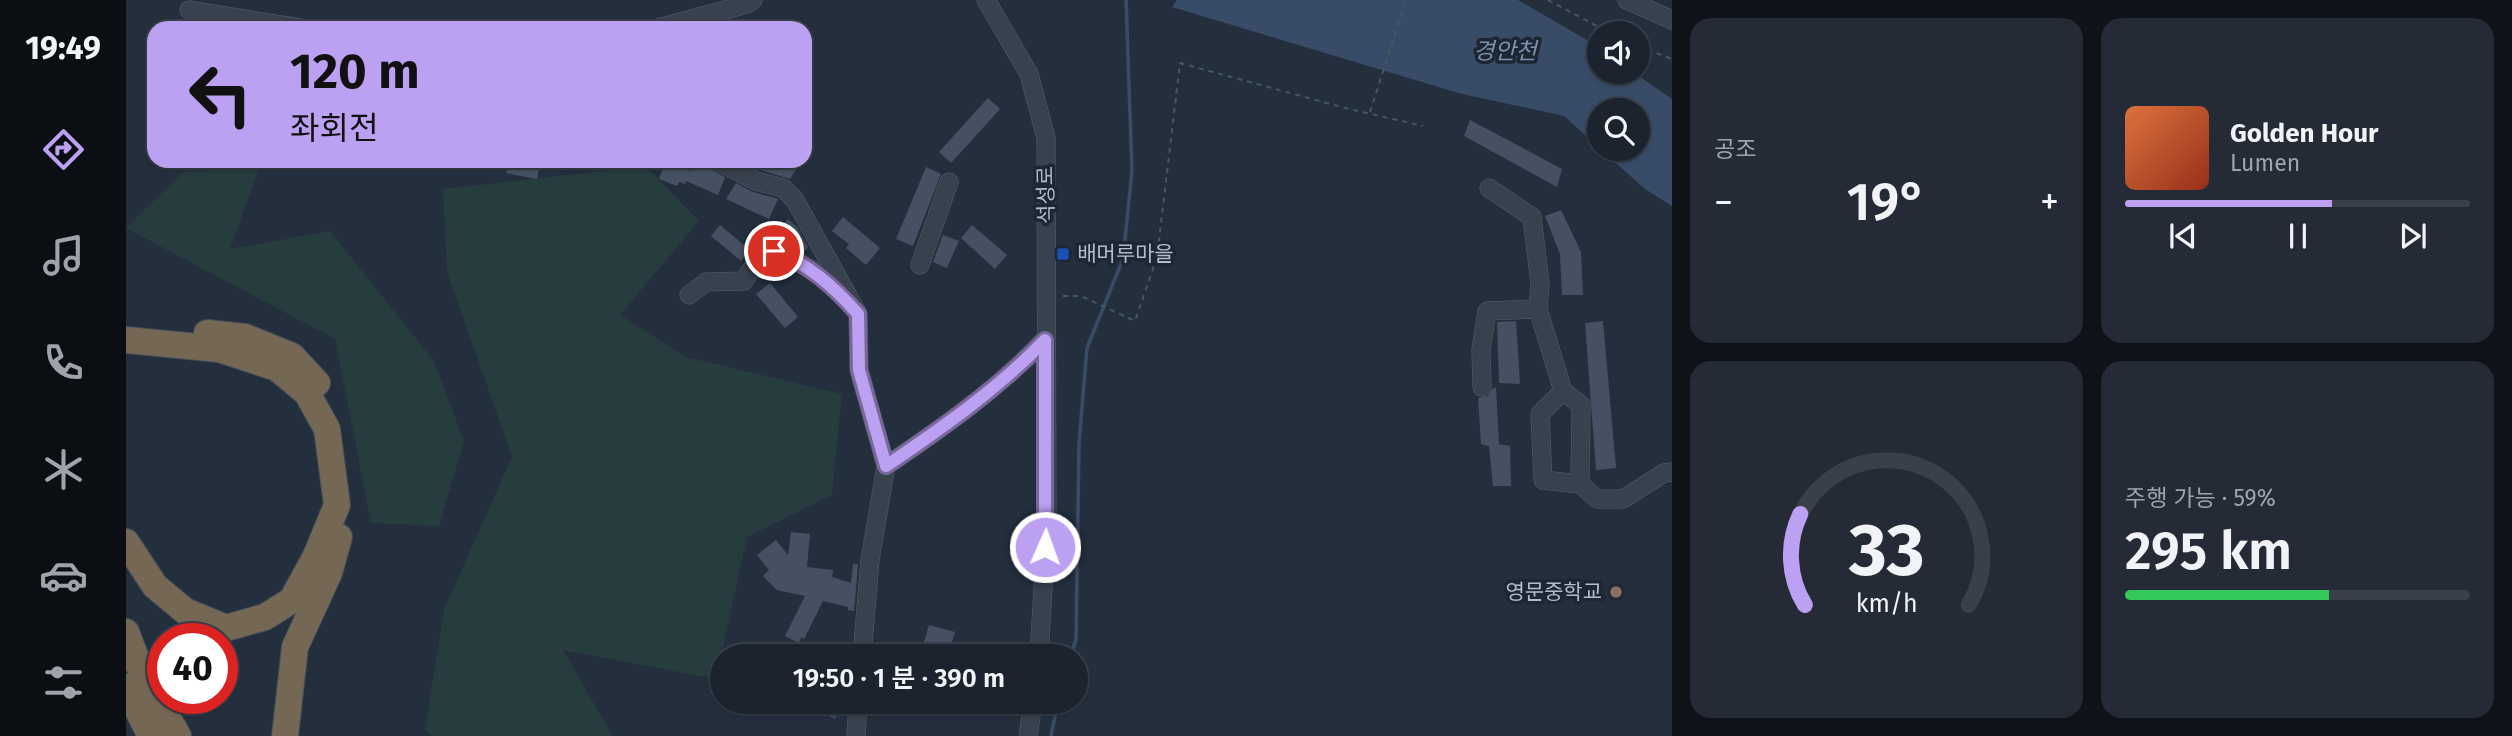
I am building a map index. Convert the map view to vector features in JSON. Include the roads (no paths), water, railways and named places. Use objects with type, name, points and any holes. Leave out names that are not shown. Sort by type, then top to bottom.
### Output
[{"type":"highway","points":[[126,328],[245,337],[292,356],[317,383],[337,421],[346,472],[347,513],[329,573],[295,647],[285,736]]},
{"type":"highway","points":[[126,340],[219,349],[277,368],[307,393],[327,429],[337,505],[317,556],[292,600],[265,617],[226,628],[185,611],[155,586],[126,542]]},
{"type":"highway","points":[[126,632],[139,666],[178,736]]},
{"type":"highway","points":[[126,687],[151,736]]},
{"type":"street","points":[[684,21],[753,0]]},
{"type":"street","name":"석성로","points":[[986,0],[1029,74],[1046,138],[1046,520],[1040,644]]},
{"type":"street","points":[[1627,0],[1672,20]]},
{"type":"street","points":[[189,10],[257,21]]},
{"type":"street","points":[[731,168],[755,181],[783,188],[795,200],[858,314],[859,370],[886,466],[870,560],[863,644]]},
{"type":"street","points":[[920,265],[949,182]]},
{"type":"street","points":[[1489,188],[1532,216],[1540,284],[1538,309],[1563,391],[1581,405],[1580,484]]},
{"type":"street","points":[[689,295],[706,282],[744,281],[761,256],[774,251],[789,256],[814,272],[836,289],[858,314]]},
{"type":"street","points":[[1482,387],[1481,350],[1487,311],[1538,309]]},
{"type":"street","points":[[886,466],[936,432],[1017,369],[1045,340]]},
{"type":"street","points":[[1563,391],[1540,414],[1543,480],[1580,484],[1597,499],[1623,499],[1664,473],[1672,472]]},
{"type":"street","points":[[856,736],[857,714]]},
{"type":"street","points":[[1028,736],[1031,714]]},
{"type":"water","name":"경안천","points":[[1177,0],[1518,0],[1587,40],[1587,84],[1650,84],[1672,99],[1672,206],[1645,189],[1614,161],[1650,161],[1650,98],[1587,98],[1587,137],[1564,116],[1462,94],[1172,7]]},
{"type":"waterway","points":[[1075,644],[1079,442],[1087,348],[1123,259],[1132,171],[1126,0]]},
{"type":"waterway","points":[[1051,736],[1056,714]]},
{"type":"place","name":"배머루마을","points":[[1063,254]]},
{"type":"place","name":"영문중학교","points":[[1616,592]]}]
